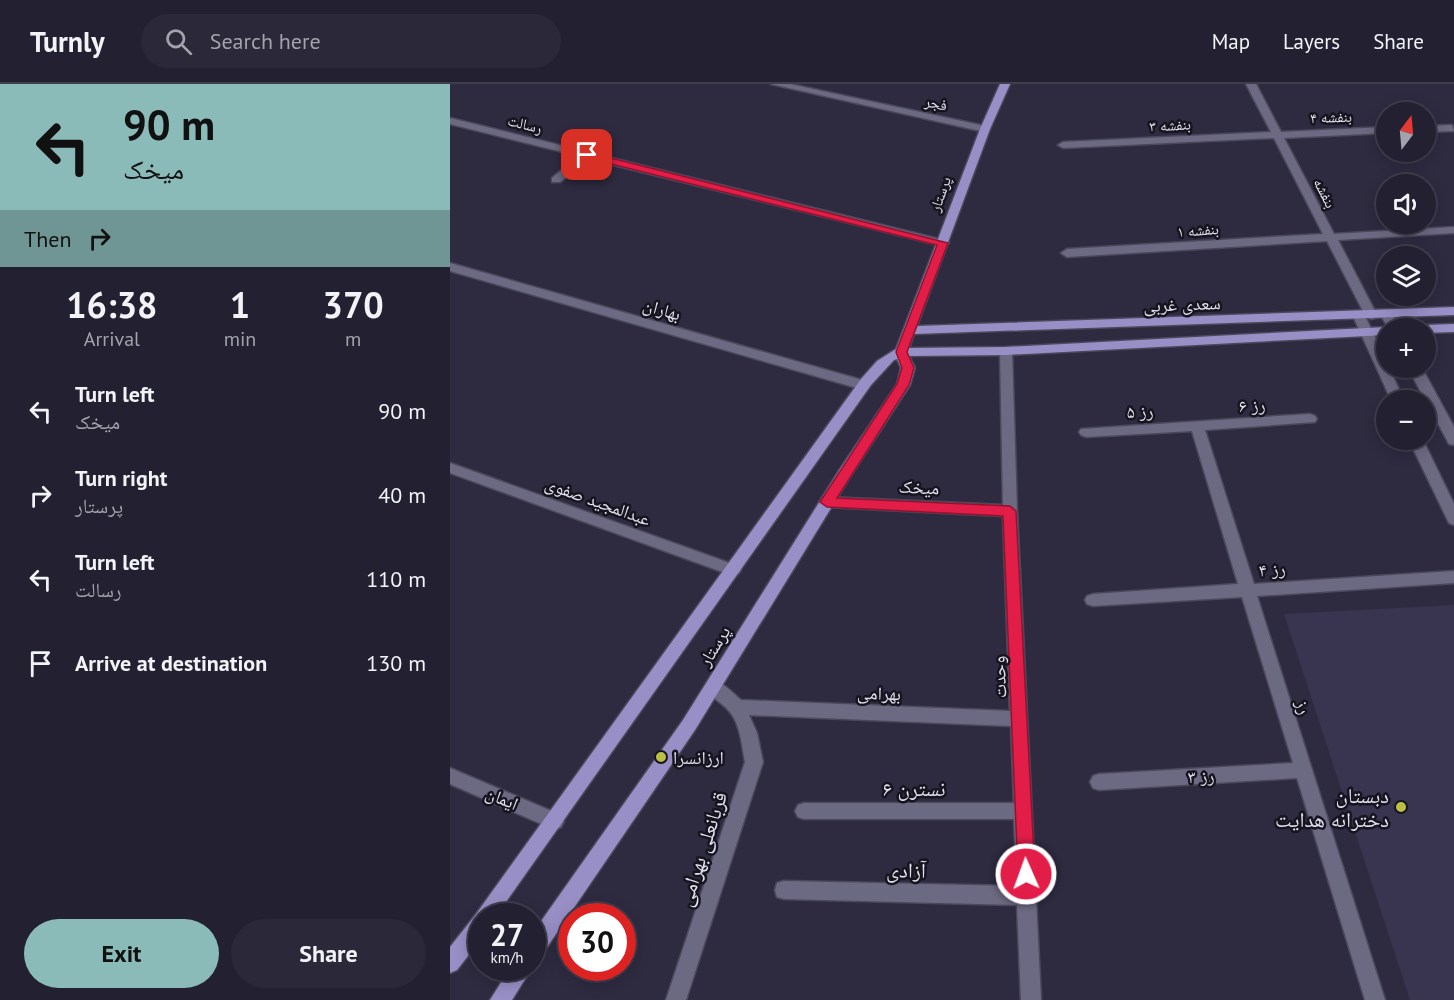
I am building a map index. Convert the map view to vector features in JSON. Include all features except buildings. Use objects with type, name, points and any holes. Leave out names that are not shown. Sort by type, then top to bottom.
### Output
[{"type":"main road","name":"پرستار","points":[[546,932],[689,725],[827,502],[903,385],[908,368],[902,352],[985,129],[1005,84]]},
{"type":"main road","name":"سعدی غربی","points":[[911,330],[1365,316],[1454,311]]},
{"type":"main road","points":[[1436,329],[1454,328]]},
{"type":"main road","name":"سعدی غربی","points":[[902,352],[1006,351],[1376,332]]},
{"type":"main road","name":"پرستار","points":[[494,903],[864,385],[881,363],[890,356],[902,352]]},
{"type":"main road","points":[[450,963],[468,939]]},
{"type":"main road","points":[[500,1000],[513,981]]},
{"type":"street","name":"فجر","points":[[776,84],[985,129]]},
{"type":"street","name":"بنفشه","points":[[1251,84],[1330,237],[1365,316],[1367,333],[1393,390]]},
{"type":"street","name":"رسالت","points":[[450,120],[943,243]]},
{"type":"street","points":[[1436,129],[1452,128]]},
{"type":"street","name":"بنفشه ۴","points":[[1278,135],[1376,130]]},
{"type":"street","name":"بنفشه ۳","points":[[1063,145],[1278,135]]},
{"type":"street","points":[[556,180],[587,155]]},
{"type":"street","name":"بنفشه ۱","points":[[1067,253],[1454,230]]},
{"type":"street","name":"بهاران","points":[[450,267],[864,385]]},
{"type":"street","name":"وحدت","points":[[1006,351],[1010,511],[1031,1000]]},
{"type":"street","points":[[1420,378],[1454,440]]},
{"type":"street","name":"رز ۶","points":[[1197,426],[1310,419]]},
{"type":"street","name":"رز ۵","points":[[1086,432],[1197,426]]},
{"type":"street","name":"رز","points":[[1197,426],[1375,1000]]},
{"type":"street","points":[[1421,450],[1454,519]]},
{"type":"street","name":"عبدالمجید صفوی","points":[[450,468],[733,570]]},
{"type":"street","name":"میخک","points":[[827,502],[1010,511]]},
{"type":"street","name":"رز ۴","points":[[1093,600],[1454,577]]},
{"type":"street","name":"قربانعلی بهرامی","points":[[676,1000],[754,762],[748,733],[736,707],[713,687]]},
{"type":"street","name":"بهرامی","points":[[736,707],[1020,719]]},
{"type":"street","name":"رز ۳","points":[[1098,782],[1304,770]]},
{"type":"street","name":"ایمان","points":[[450,776],[555,820]]},
{"type":"street","name":"نسترن ۶","points":[[804,811],[1024,811]]},
{"type":"street","name":"آزادی","points":[[784,890],[1027,896]]},
{"type":"shaded area","name":"دبستان دخترانه هدایت","points":[[1454,605],[1454,1000],[1410,1000],[1284,614]]},
{"type":"place","name":"ارزانسرا","points":[[661,757]]},
{"type":"place","name":"دبستان دخترانه هدایت","points":[[1401,807]]},
{"type":"route","points":[[587,155],[943,243],[902,352],[908,368],[903,385],[827,502],[1010,511],[1026,874]]}]
